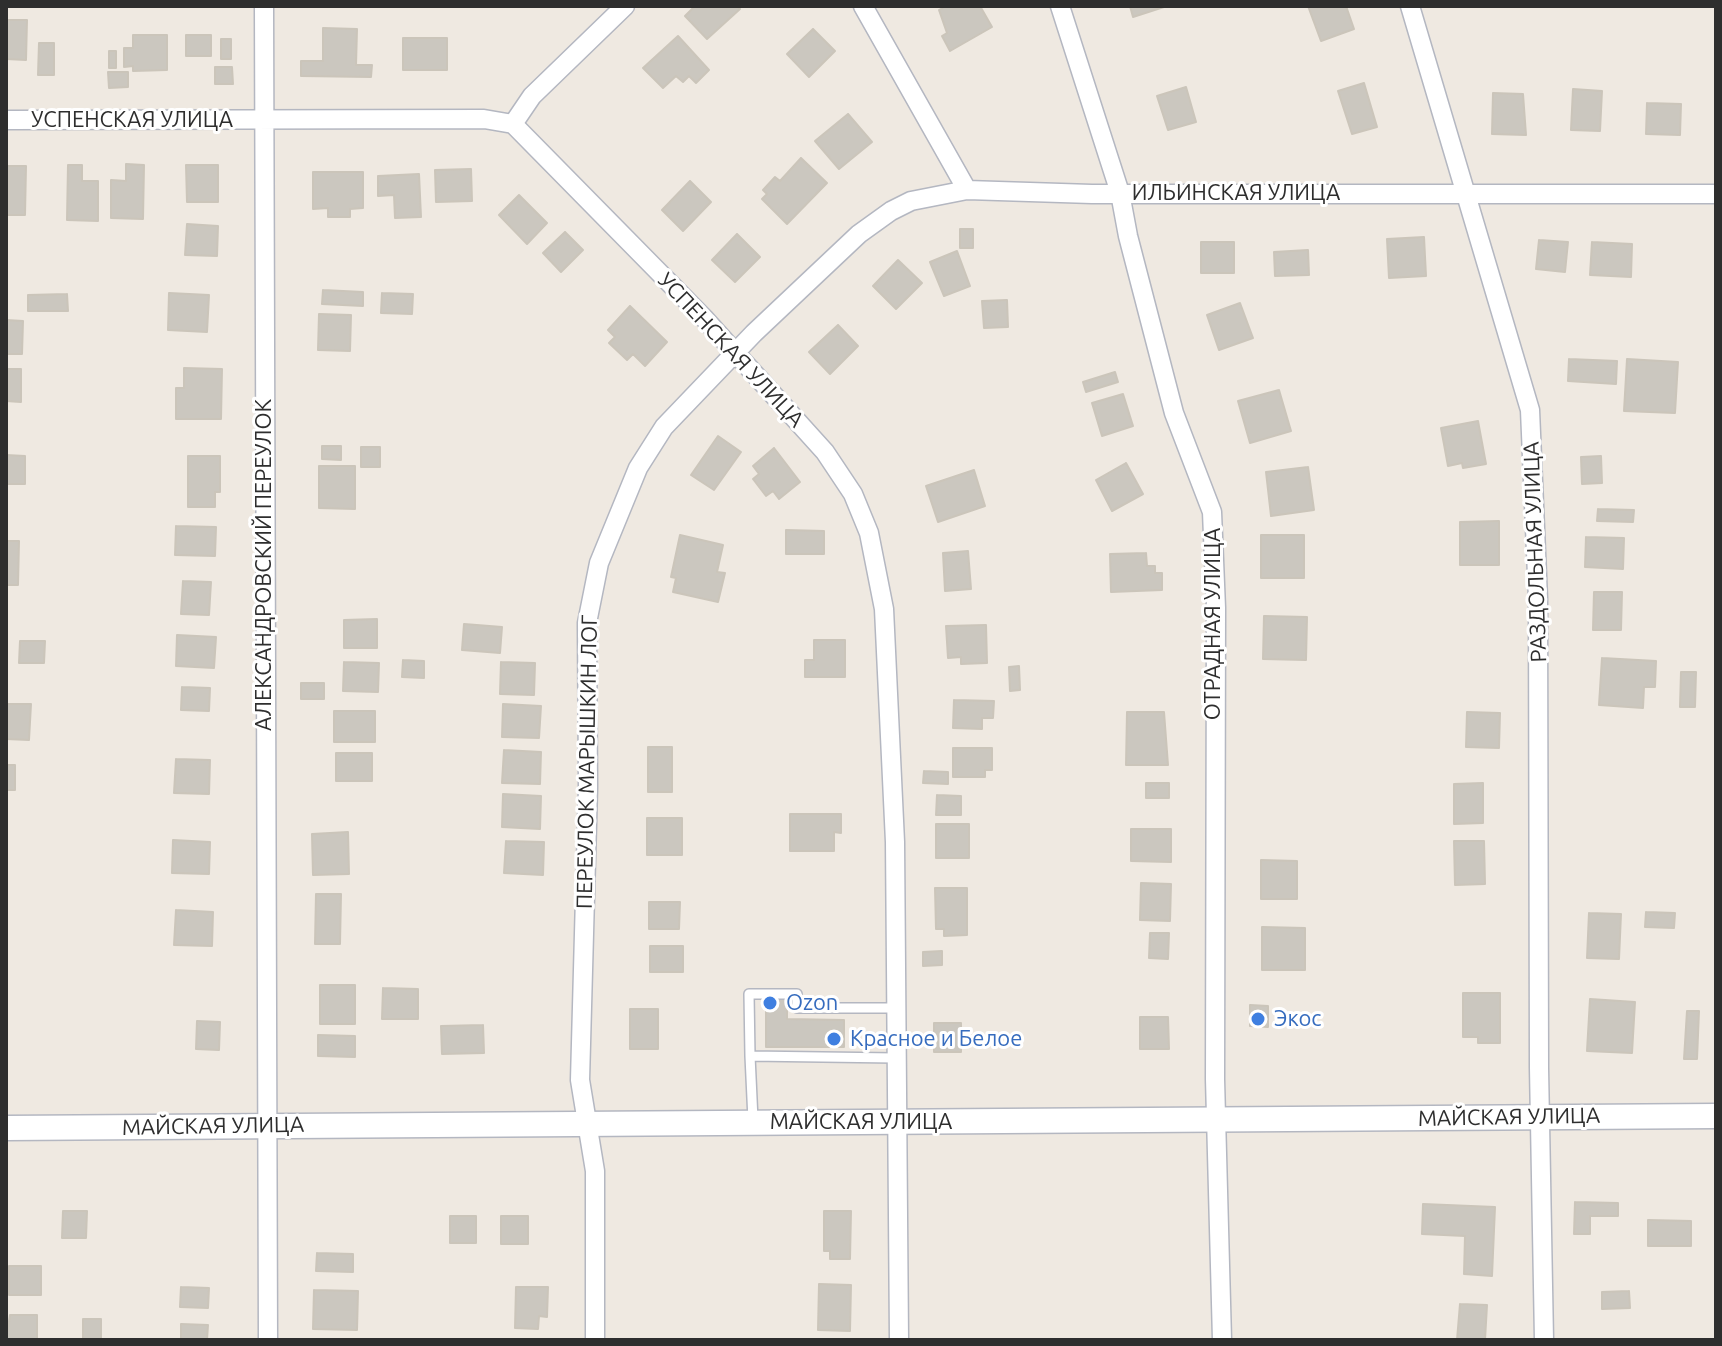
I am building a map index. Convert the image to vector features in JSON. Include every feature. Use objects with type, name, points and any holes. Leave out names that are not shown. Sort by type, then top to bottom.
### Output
[{"type":"street","name":"АЛЕКСАНДРОВСКИЙ ПЕРЕУЛОК","points":[[264,6],[268,1340]]},
{"type":"street","points":[[513,124],[532,96],[625,6]]},
{"type":"street","points":[[863,6],[967,190]]},
{"type":"street","name":"ОТРАДНАЯ УЛИЦА","points":[[1060,6],[1120,193],[1128,236],[1174,413],[1212,512],[1216,608],[1213,717],[1222,1340]]},
{"type":"street","name":"РАЗДОЛЬНАЯ УЛИЦА","points":[[1410,6],[1530,410],[1538,599],[1544,1340]]},
{"type":"street","name":"УСПЕНСКАЯ УЛИЦА","points":[[6,120],[484,119],[513,124],[735,352],[825,452],[853,494],[869,533],[884,609],[895,842],[895,1058],[900,1122],[899,1340]]},
{"type":"street","name":"ИЛЬИНСКАЯ УЛИЦА","points":[[967,190],[1716,194]]},
{"type":"street","name":"ПЕРЕУЛОК МАРЫШКИН ЛОГ","points":[[595,1340],[595,1171],[580,1080],[588,787],[587,623],[599,563],[638,468],[664,427],[735,352],[870,226],[911,201],[967,190]]},
{"type":"street","name":"МАЙСКАЯ УЛИЦА","points":[[6,1128],[1716,1116]]},
{"type":"lane","points":[[753,1122],[749,994],[797,994],[797,1008],[895,1008]]},
{"type":"lane","points":[[750,1056],[895,1058]]},
{"type":"building","points":[[695,6],[737,6],[740,9],[707,39],[685,16]]},
{"type":"building","points":[[946,6],[980,6],[992,27],[950,51],[942,36],[947,33],[939,10]]},
{"type":"building","points":[[1130,6],[1167,6],[1133,17]]},
{"type":"building","points":[[1308,6],[1346,6],[1354,29],[1321,41]]},
{"type":"building","points":[[6,20],[27,20],[26,60],[6,59]]},
{"type":"building","points":[[323,28],[357,29],[356,65],[372,65],[371,77],[301,76],[301,61],[323,61]]},
{"type":"building","points":[[813,29],[835,51],[809,77],[787,54]]},
{"type":"building","points":[[133,35],[167,35],[167,70],[133,71],[133,66],[124,67],[124,48],[133,48]]},
{"type":"building","points":[[186,35],[211,35],[211,56],[186,56]]},
{"type":"building","points":[[678,36],[709,70],[696,83],[689,76],[683,82],[676,76],[663,88],[643,68]]},
{"type":"building","points":[[403,38],[447,38],[447,70],[403,70]]},
{"type":"building","points":[[221,39],[231,39],[231,59],[221,59]]},
{"type":"building","points":[[39,43],[54,43],[54,75],[38,75]]},
{"type":"building","points":[[109,51],[116,51],[116,68],[109,68]]},
{"type":"building","points":[[215,67],[232,67],[233,84],[215,84]]},
{"type":"building","points":[[108,72],[128,72],[128,87],[109,88]]},
{"type":"building","points":[[1364,83],[1377,127],[1352,134],[1338,91]]},
{"type":"building","points":[[1186,87],[1196,122],[1168,130],[1157,96]]},
{"type":"building","points":[[1573,89],[1602,91],[1600,131],[1571,130]]},
{"type":"building","points":[[1493,93],[1523,94],[1526,135],[1492,134]]},
{"type":"building","points":[[1647,103],[1681,104],[1680,135],[1646,134]]},
{"type":"building","points":[[848,114],[872,142],[839,169],[815,141]]},
{"type":"building","points":[[801,158],[827,183],[787,224],[762,199],[767,194],[763,190],[775,177],[780,181]]},
{"type":"building","points":[[126,164],[144,165],[143,219],[111,218],[111,180],[126,181]]},
{"type":"building","points":[[68,165],[82,165],[82,181],[98,181],[98,221],[67,220]]},
{"type":"building","points":[[186,165],[218,165],[218,202],[187,202]]},
{"type":"building","points":[[6,166],[26,166],[25,215],[6,215]]},
{"type":"building","points":[[471,169],[472,201],[436,202],[435,170]]},
{"type":"building","points":[[313,172],[363,172],[363,208],[350,209],[350,217],[328,217],[328,208],[313,209]]},
{"type":"building","points":[[419,174],[421,217],[395,218],[394,195],[378,196],[378,176]]},
{"type":"building","points":[[690,181],[711,202],[683,231],[662,210]]},
{"type":"building","points":[[519,195],[547,223],[527,244],[499,215]]},
{"type":"building","points":[[187,224],[218,226],[217,256],[185,255]]},
{"type":"building","points":[[960,229],[973,229],[973,248],[960,248]]},
{"type":"building","points":[[565,232],[583,250],[561,272],[543,253]]},
{"type":"building","points":[[737,234],[760,257],[735,282],[712,260]]},
{"type":"building","points":[[1424,237],[1426,276],[1389,278],[1387,239]]},
{"type":"building","points":[[1539,240],[1568,242],[1565,272],[1536,269]]},
{"type":"building","points":[[1201,242],[1234,242],[1234,273],[1201,273]]},
{"type":"building","points":[[1592,242],[1632,244],[1631,277],[1590,275]]},
{"type":"building","points":[[1308,250],[1309,275],[1275,276],[1274,252]]},
{"type":"building","points":[[957,251],[970,286],[944,296],[930,262]]},
{"type":"building","points":[[898,260],[922,283],[896,309],[873,286]]},
{"type":"building","points":[[323,290],[363,292],[363,306],[322,304]]},
{"type":"building","points":[[169,293],[209,295],[207,332],[168,330]]},
{"type":"building","points":[[382,293],[413,294],[412,314],[381,313]]},
{"type":"building","points":[[67,294],[68,311],[28,311],[28,295]]},
{"type":"building","points":[[1007,300],[1008,327],[984,328],[982,301]]},
{"type":"building","points":[[1240,303],[1253,338],[1219,350],[1207,315]]},
{"type":"building","points":[[630,306],[667,342],[645,366],[633,354],[627,360],[609,343],[615,337],[608,330]]},
{"type":"building","points":[[319,314],[351,315],[350,351],[318,350]]},
{"type":"building","points":[[6,320],[23,321],[22,354],[6,354]]},
{"type":"building","points":[[838,325],[858,346],[830,374],[809,352]]},
{"type":"building","points":[[1569,359],[1617,361],[1616,384],[1568,381]]},
{"type":"building","points":[[1627,359],[1678,362],[1675,413],[1624,411]]},
{"type":"building","points":[[184,368],[222,369],[221,419],[176,419],[176,388],[184,388]]},
{"type":"building","points":[[6,369],[21,369],[21,402],[6,401]]},
{"type":"building","points":[[1115,372],[1118,382],[1086,392],[1083,382]]},
{"type":"building","points":[[1279,390],[1291,431],[1250,443],[1238,401]]},
{"type":"building","points":[[1123,394],[1133,426],[1102,436],[1092,403]]},
{"type":"building","points":[[1478,421],[1486,464],[1463,468],[1462,463],[1448,466],[1441,428]]},
{"type":"building","points":[[718,436],[741,452],[714,490],[691,475]]},
{"type":"building","points":[[322,446],[341,446],[341,460],[322,459]]},
{"type":"building","points":[[361,447],[380,447],[380,467],[361,467]]},
{"type":"building","points":[[774,448],[800,482],[779,499],[773,491],[766,496],[753,479],[759,474],[753,466]]},
{"type":"building","points":[[6,455],[25,456],[25,484],[6,484]]},
{"type":"building","points":[[188,456],[220,456],[220,492],[215,492],[215,507],[188,507]]},
{"type":"building","points":[[1601,456],[1602,483],[1582,484],[1581,457]]},
{"type":"building","points":[[1126,463],[1143,494],[1112,511],[1096,480]]},
{"type":"building","points":[[319,466],[355,466],[355,509],[319,508]]},
{"type":"building","points":[[1308,467],[1314,510],[1271,516],[1266,472]]},
{"type":"building","points":[[974,470],[985,506],[938,522],[926,486]]},
{"type":"building","points":[[1598,509],[1634,510],[1633,522],[1597,521]]},
{"type":"building","points":[[1499,521],[1499,565],[1460,565],[1460,522]]},
{"type":"building","points":[[176,526],[216,527],[215,556],[175,555]]},
{"type":"building","points":[[786,530],[824,531],[824,554],[786,554]]},
{"type":"building","points":[[680,535],[723,545],[717,572],[725,573],[718,602],[673,592],[676,578],[671,577]]},
{"type":"building","points":[[1261,535],[1304,535],[1304,578],[1261,578]]},
{"type":"building","points":[[1586,537],[1624,538],[1623,569],[1585,567]]},
{"type":"building","points":[[6,541],[19,541],[18,585],[6,585]]},
{"type":"building","points":[[968,551],[971,589],[945,591],[943,553]]},
{"type":"building","points":[[1146,553],[1147,566],[1155,566],[1155,573],[1162,573],[1162,590],[1111,592],[1110,554]]},
{"type":"building","points":[[183,581],[211,582],[209,615],[181,614]]},
{"type":"building","points":[[1594,592],[1622,592],[1621,630],[1593,630]]},
{"type":"building","points":[[1264,616],[1307,617],[1306,660],[1263,659]]},
{"type":"building","points":[[377,619],[377,648],[344,648],[344,620]]},
{"type":"building","points":[[464,624],[502,627],[500,653],[462,650]]},
{"type":"building","points":[[986,625],[987,663],[961,664],[961,657],[948,658],[946,626]]},
{"type":"building","points":[[177,635],[216,637],[214,668],[176,666]]},
{"type":"building","points":[[814,640],[845,640],[845,677],[805,677],[805,660],[814,660]]},
{"type":"building","points":[[20,641],[45,641],[44,663],[19,663]]},
{"type":"building","points":[[1602,658],[1656,661],[1655,687],[1644,687],[1643,708],[1599,705]]},
{"type":"building","points":[[403,660],[424,661],[424,678],[402,677]]},
{"type":"building","points":[[344,662],[379,663],[378,692],[343,691]]},
{"type":"building","points":[[501,662],[535,663],[534,695],[500,694]]},
{"type":"building","points":[[1019,666],[1020,690],[1010,691],[1009,667]]},
{"type":"building","points":[[1681,672],[1696,672],[1695,707],[1680,707]]},
{"type":"building","points":[[301,683],[324,683],[324,699],[301,699]]},
{"type":"building","points":[[182,687],[210,688],[209,711],[181,710]]},
{"type":"building","points":[[954,700],[994,701],[993,718],[982,718],[982,729],[953,728]]},
{"type":"building","points":[[6,704],[31,704],[29,740],[6,739]]},
{"type":"building","points":[[503,704],[541,706],[539,738],[502,737]]},
{"type":"building","points":[[334,711],[375,711],[375,742],[334,742]]},
{"type":"building","points":[[1127,712],[1164,712],[1168,765],[1126,765]]},
{"type":"building","points":[[1467,712],[1500,713],[1499,748],[1466,747]]},
{"type":"building","points":[[648,747],[672,747],[672,792],[648,792]]},
{"type":"building","points":[[953,748],[992,748],[992,770],[985,770],[985,777],[953,777]]},
{"type":"building","points":[[504,750],[541,752],[540,784],[502,783]]},
{"type":"building","points":[[336,753],[372,753],[372,781],[336,781]]},
{"type":"building","points":[[176,759],[210,760],[209,794],[174,793]]},
{"type":"building","points":[[6,765],[15,765],[15,790],[6,790]]},
{"type":"building","points":[[924,771],[948,772],[948,784],[923,783]]},
{"type":"building","points":[[1146,783],[1169,783],[1169,798],[1146,798]]},
{"type":"building","points":[[1483,783],[1483,823],[1454,824],[1454,784]]},
{"type":"building","points":[[503,794],[541,796],[540,829],[502,827]]},
{"type":"building","points":[[937,795],[961,796],[961,815],[936,815]]},
{"type":"building","points":[[790,814],[841,814],[841,833],[834,832],[834,851],[790,851]]},
{"type":"building","points":[[647,818],[682,818],[682,855],[647,855]]},
{"type":"building","points":[[936,824],[969,824],[969,858],[936,858]]},
{"type":"building","points":[[1131,829],[1171,829],[1171,862],[1131,861]]},
{"type":"building","points":[[348,832],[349,874],[313,875],[312,834]]},
{"type":"building","points":[[173,840],[210,842],[209,874],[172,873]]},
{"type":"building","points":[[506,841],[544,842],[543,875],[504,873]]},
{"type":"building","points":[[1454,841],[1484,841],[1485,884],[1455,885]]},
{"type":"building","points":[[1261,860],[1297,861],[1297,899],[1261,899]]},
{"type":"building","points":[[1141,883],[1171,884],[1170,921],[1140,920]]},
{"type":"building","points":[[935,888],[967,888],[967,935],[944,936],[944,929],[936,929]]},
{"type":"building","points":[[316,894],[341,894],[340,944],[315,944]]},
{"type":"building","points":[[649,902],[680,902],[679,929],[649,929]]},
{"type":"building","points":[[176,910],[213,912],[212,946],[174,945]]},
{"type":"building","points":[[1646,912],[1675,913],[1674,928],[1645,927]]},
{"type":"building","points":[[1589,913],[1621,914],[1619,959],[1587,958]]},
{"type":"building","points":[[1262,927],[1305,928],[1305,970],[1262,970]]},
{"type":"building","points":[[1150,933],[1169,933],[1168,959],[1149,958]]},
{"type":"building","points":[[650,946],[683,946],[683,972],[650,972]]},
{"type":"building","points":[[942,951],[942,965],[923,966],[923,952]]},
{"type":"building","points":[[320,985],[355,985],[355,1024],[320,1024]]},
{"type":"building","points":[[383,988],[418,989],[418,1019],[382,1019]]},
{"type":"building","points":[[1463,993],[1500,993],[1500,1043],[1478,1043],[1478,1037],[1463,1037]]},
{"type":"building","points":[[766,999],[787,999],[787,1019],[844,1020],[844,1047],[766,1047]]},
{"type":"building","points":[[1590,999],[1635,1002],[1632,1053],[1587,1051]]},
{"type":"building","points":[[1250,1005],[1268,1006],[1268,1027],[1250,1026]]},
{"type":"building","points":[[630,1009],[658,1009],[658,1049],[630,1049]]},
{"type":"building","points":[[1687,1011],[1699,1011],[1697,1059],[1684,1059]]},
{"type":"building","points":[[1140,1017],[1168,1017],[1169,1049],[1140,1049]]},
{"type":"building","points":[[197,1021],[220,1022],[219,1050],[196,1049]]},
{"type":"building","points":[[934,1023],[961,1023],[961,1052],[934,1052]]},
{"type":"building","points":[[483,1025],[484,1053],[442,1054],[441,1026]]},
{"type":"building","points":[[318,1035],[355,1036],[355,1057],[318,1056]]},
{"type":"building","points":[[1575,1202],[1618,1203],[1618,1216],[1590,1216],[1590,1234],[1574,1234]]},
{"type":"building","points":[[1423,1204],[1495,1207],[1492,1276],[1464,1274],[1465,1236],[1422,1234]]},
{"type":"building","points":[[63,1211],[87,1211],[86,1238],[62,1238]]},
{"type":"building","points":[[824,1211],[851,1211],[850,1259],[830,1259],[830,1251],[824,1251]]},
{"type":"building","points":[[450,1216],[476,1216],[476,1243],[450,1243]]},
{"type":"building","points":[[501,1216],[528,1216],[528,1244],[501,1244]]},
{"type":"building","points":[[1648,1220],[1691,1221],[1691,1246],[1648,1246]]},
{"type":"building","points":[[317,1253],[353,1254],[353,1272],[316,1271]]},
{"type":"building","points":[[9,1266],[41,1266],[41,1295],[9,1295]]},
{"type":"building","points":[[819,1284],[851,1285],[850,1331],[818,1330]]},
{"type":"building","points":[[181,1287],[209,1288],[208,1308],[180,1307]]},
{"type":"building","points":[[516,1287],[548,1287],[547,1317],[539,1316],[538,1329],[515,1328]]},
{"type":"building","points":[[314,1290],[358,1291],[357,1330],[313,1329]]},
{"type":"building","points":[[1629,1291],[1630,1308],[1602,1309],[1602,1292]]},
{"type":"building","points":[[1460,1304],[1487,1305],[1485,1340],[1457,1340]]},
{"type":"building","points":[[10,1315],[37,1315],[37,1340],[6,1340]]},
{"type":"building","points":[[83,1319],[101,1319],[101,1340],[83,1340]]},
{"type":"building","points":[[181,1324],[208,1325],[207,1340],[181,1340]]},
{"type":"place","name":"Ozon","points":[[770,1003]]},
{"type":"place","name":"Экос","points":[[1258,1019]]},
{"type":"place","name":"Красное и Белое","points":[[834,1039]]}]
